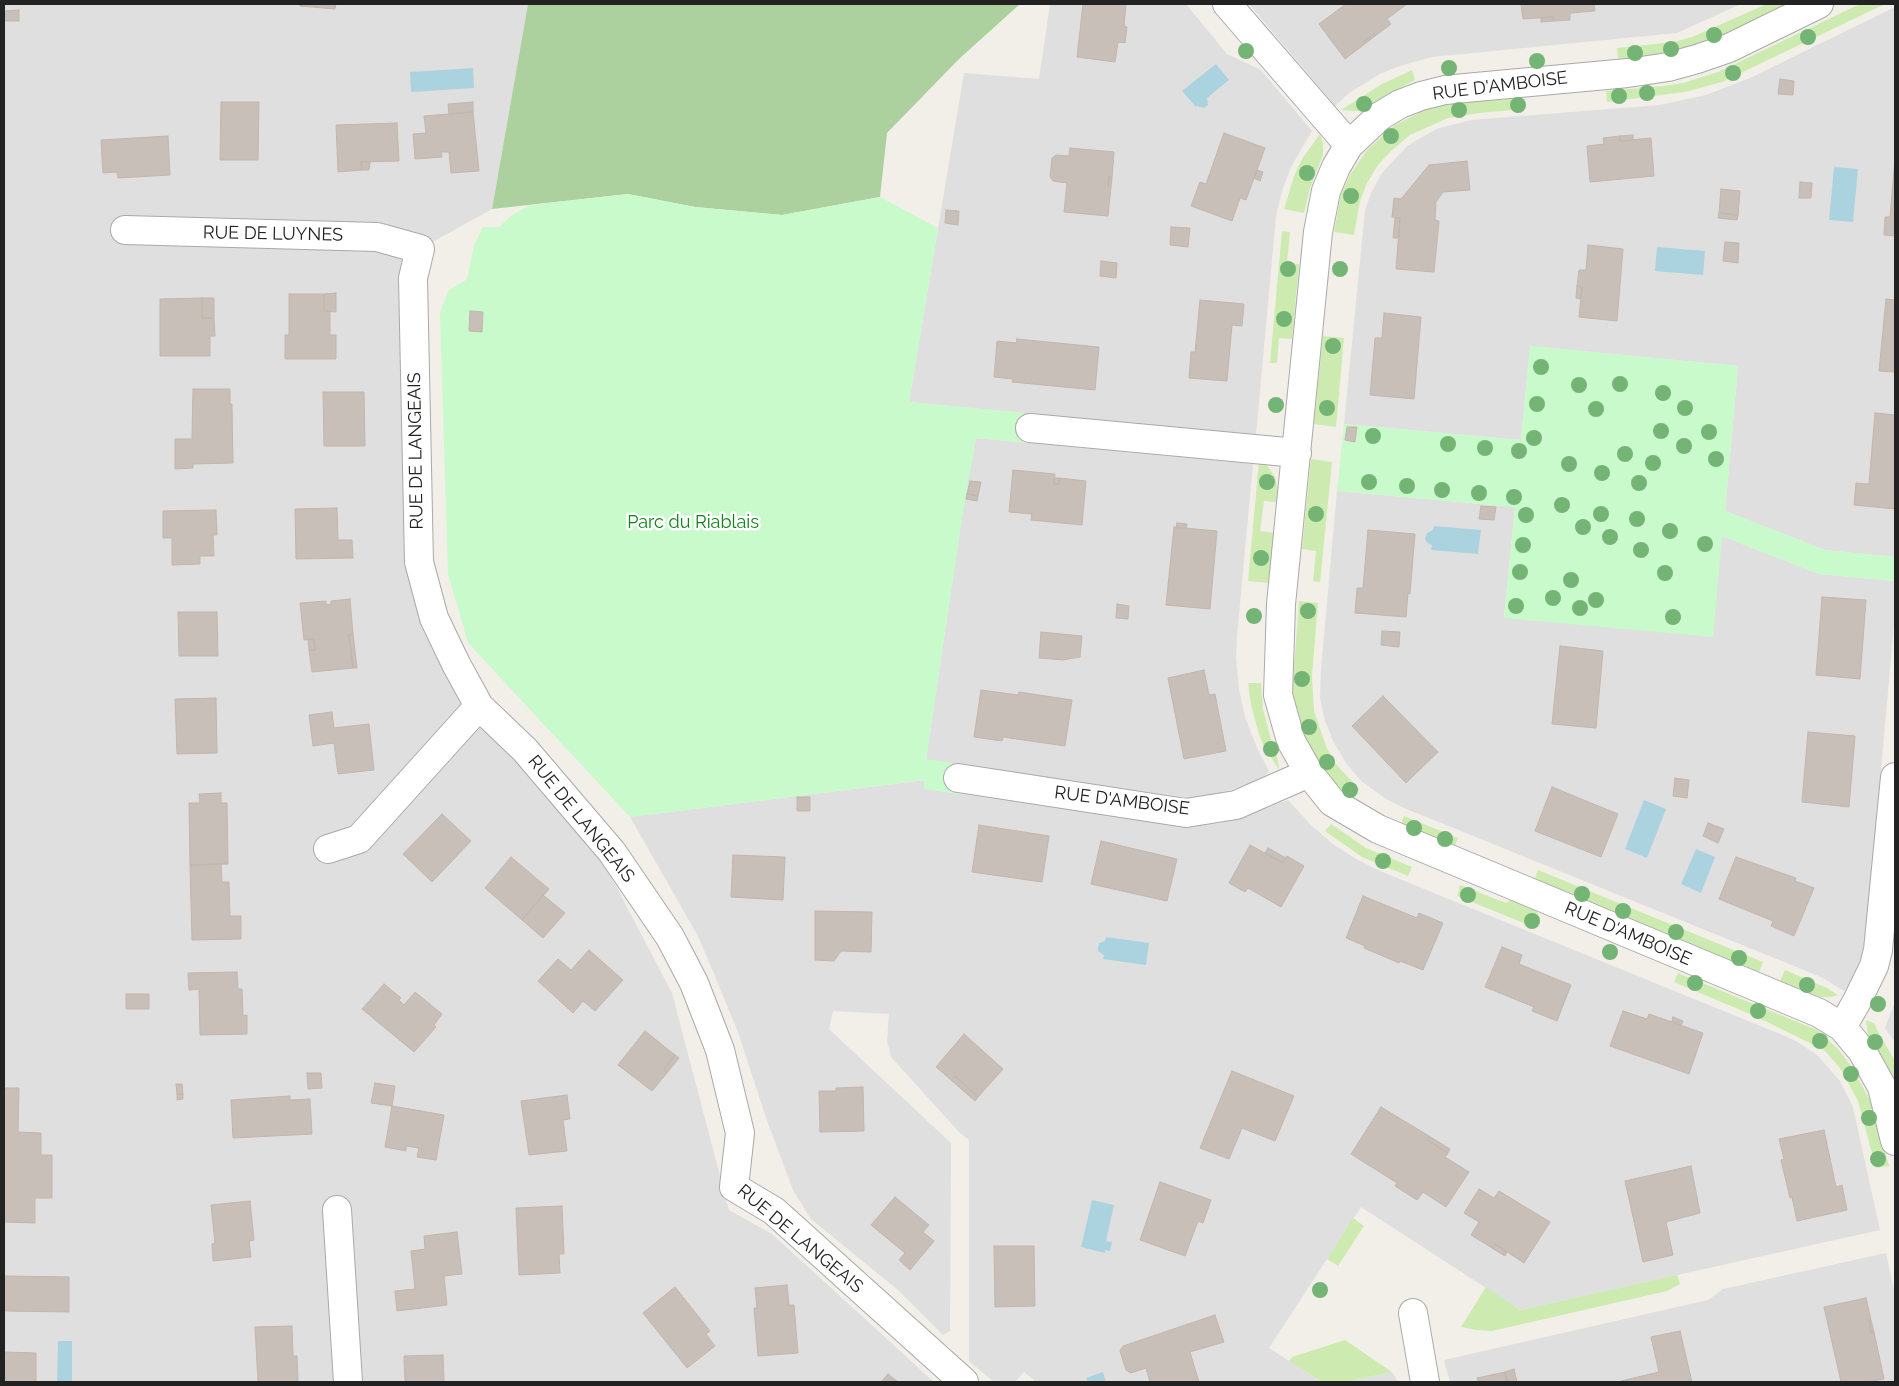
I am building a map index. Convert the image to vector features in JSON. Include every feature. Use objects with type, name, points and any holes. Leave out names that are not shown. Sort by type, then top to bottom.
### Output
[{"type":"street","points":[[1227,4],[1349,145]]},
{"type":"street","name":"RUE D'AMBOISE","points":[[1819,4],[1729,48],[1668,67],[1445,90],[1421,96],[1400,104],[1380,116],[1349,145],[1336,167],[1321,209],[1281,604],[1278,696],[1291,741],[1309,773],[1332,802],[1378,829],[1819,1013],[1842,1027],[1862,1051],[1882,1087],[1895,1141]]},
{"type":"street","name":"RUE DE LUYNES","points":[[124,230],[377,237],[420,248]]},
{"type":"street","name":"RUE DE LANGEAIS","points":[[420,248],[413,278],[419,562],[434,618],[456,664],[478,706],[525,750],[612,852],[670,937],[678,952],[694,983],[720,1050],[740,1133],[734,1187],[774,1211],[964,1382]]},
{"type":"street","points":[[1030,428],[1297,453]]},
{"type":"street","points":[[328,849],[359,839],[478,706]]},
{"type":"street","name":"RUE D'AMBOISE","points":[[958,778],[1186,813],[1236,805],[1309,773]]},
{"type":"street","points":[[1842,1027],[1874,966],[1878,950],[1895,777]]},
{"type":"street","points":[[337,1210],[348,1382]]},
{"type":"street","points":[[1413,1313],[1425,1382]]},
{"type":"shaded area","points":[[4,4],[528,4],[492,209],[420,249],[419,562],[456,664],[574,806],[672,993],[729,1210],[772,1234],[934,1382],[4,1382]]},
{"type":"shaded area","points":[[1050,4],[1186,4],[1227,54],[1261,70],[1312,131],[1291,167],[1282,191],[1276,216],[1256,435],[909,402],[964,73],[1039,79]]},
{"type":"shaded area","points":[[1249,4],[1741,4],[1677,33],[1432,57],[1380,74],[1349,93],[1335,106]]},
{"type":"shaded area","points":[[1895,7],[1895,557],[1825,550],[1725,511],[1738,366],[1530,346],[1521,440],[1344,424],[1365,210],[1372,191],[1382,173],[1407,146],[1436,129],[1471,120],[1659,105],[1706,95],[1750,78]]},
{"type":"shaded area","points":[[976,438],[1253,464],[1236,659],[1239,689],[1245,717],[1257,748],[1269,771],[1266,775],[1222,793],[1190,798],[926,760],[962,515]]},
{"type":"shaded area","points":[[1337,491],[1515,507],[1504,617],[1722,536],[1819,574],[1895,581],[1895,613],[1866,938],[1861,958],[1844,991],[1821,977],[1404,808],[1386,799],[1361,781],[1346,763],[1334,743],[1325,721],[1320,698]]},
{"type":"shaded area","points":[[925,780],[925,789],[1187,826],[1221,823],[1288,800],[1311,825],[1334,845],[1380,871],[1785,1036],[1817,1055],[1840,1081],[1853,1107],[1880,1230],[1520,1310],[1361,1207],[1269,1348],[1322,1382],[1036,1382],[1024,1372],[1015,1382],[994,1382],[969,1361],[969,1140],[959,1132],[891,1057],[887,1041],[889,1014],[833,1011],[829,1029],[951,1143],[950,1331],[943,1335],[898,1290],[811,1219],[793,1190],[766,1118],[738,1032],[699,938],[630,817]]},
{"type":"shaded area","points":[[1895,1002],[1895,1042],[1885,1028]]},
{"type":"shaded area","points":[[1886,1253],[1895,1295],[1895,1382],[1450,1382],[1444,1360],[1708,1300],[1723,1289]]},
{"type":"shaded area","points":[[1392,1372],[1398,1382],[1346,1382]]},
{"type":"green space","points":[[528,4],[1020,4],[959,59],[887,133],[880,197],[782,215],[695,207],[628,194],[492,209]]},
{"type":"green space","points":[[1767,4],[1791,4],[1695,47],[1655,56],[1618,59],[1617,48],[1674,42],[1692,37]]},
{"type":"green space","points":[[1860,4],[1885,4],[1722,82],[1685,92],[1607,102],[1606,91],[1683,83],[1718,72]]},
{"type":"green space","points":[[1412,70],[1415,80],[1366,108],[1358,111],[1341,110],[1382,84]]},
{"type":"green space","points":[[1523,98],[1525,109],[1448,118],[1410,135],[1378,165],[1367,183],[1360,201],[1354,235],[1334,232],[1341,194],[1350,175],[1367,150],[1395,125],[1425,110],[1453,103]]},
{"type":"green space","points":[[1320,134],[1323,143],[1323,155],[1310,188],[1304,213],[1284,209],[1294,176],[1302,159]]},
{"type":"green space","name":"Parc du Riablais","points":[[628,194],[695,207],[782,215],[880,197],[938,228],[909,402],[1046,415],[1042,444],[976,438],[962,518],[926,759],[990,769],[986,797],[924,789],[924,780],[630,817],[468,643],[448,574],[440,312],[449,290],[466,280],[474,245],[483,227],[499,227],[512,215],[530,205]]},
{"type":"green space","points":[[1282,231],[1290,232],[1287,263],[1299,264],[1292,339],[1279,338],[1277,363],[1270,363]]},
{"type":"green space","points":[[1323,336],[1344,338],[1336,427],[1314,424]]},
{"type":"green space","points":[[1530,346],[1738,366],[1725,511],[1825,550],[1895,557],[1895,581],[1819,574],[1722,536],[1713,637],[1504,618],[1515,507],[1337,491],[1344,424],[1521,440]]},
{"type":"green space","points":[[1311,459],[1332,462],[1320,582],[1313,581],[1316,551],[1302,549]]},
{"type":"green space","points":[[1259,461],[1266,464],[1275,477],[1278,490],[1277,502],[1264,501],[1260,531],[1275,533],[1269,583],[1248,581]]},
{"type":"green space","points":[[1299,601],[1318,603],[1312,675],[1314,711],[1326,746],[1335,763],[1359,789],[1351,800],[1322,771],[1302,732],[1292,695]]},
{"type":"green space","points":[[1248,683],[1261,683],[1263,709],[1278,760],[1279,770],[1259,734],[1251,705]]},
{"type":"green space","points":[[1404,816],[1458,838],[1453,850],[1399,829]]},
{"type":"green space","points":[[1331,824],[1366,848],[1412,867],[1408,876],[1362,857],[1325,831]]},
{"type":"green space","points":[[1538,870],[1763,962],[1759,972],[1534,881]]},
{"type":"green space","points":[[1460,885],[1506,903],[1520,894],[1536,902],[1538,916],[1540,917],[1536,928],[1457,896]]},
{"type":"green space","points":[[1785,970],[1827,988],[1838,995],[1820,997],[1780,981]]},
{"type":"green space","points":[[1678,973],[1817,1030],[1838,1049],[1851,1066],[1870,1100],[1889,1166],[1876,1168],[1858,1101],[1840,1068],[1824,1050],[1757,1017],[1674,982]]},
{"type":"green space","points":[[1866,1020],[1875,1024],[1895,1061],[1895,1082],[1884,1060],[1868,1036]]},
{"type":"green space","points":[[1353,1218],[1364,1226],[1338,1266],[1327,1259]]},
{"type":"green space","points":[[1677,1275],[1680,1284],[1667,1291],[1492,1331],[1461,1327],[1486,1287],[1520,1310]]},
{"type":"green space","points":[[1345,1340],[1392,1372],[1346,1382],[1322,1382],[1289,1361],[1292,1357]]},
{"type":"water","points":[[1216,64],[1229,80],[1207,98],[1208,105],[1204,108],[1196,107],[1182,91]]},
{"type":"water","points":[[473,68],[474,88],[411,92],[410,72]]},
{"type":"water","points":[[1834,167],[1858,169],[1853,222],[1829,220]]},
{"type":"water","points":[[1657,247],[1705,251],[1703,275],[1655,271]]},
{"type":"water","points":[[1434,526],[1481,530],[1478,554],[1431,550],[1432,545],[1427,543],[1425,539],[1427,533],[1433,530]]},
{"type":"water","points":[[1644,800],[1666,809],[1647,858],[1625,849]]},
{"type":"water","points":[[1696,849],[1715,857],[1701,893],[1681,884]]},
{"type":"water","points":[[1106,937],[1149,943],[1146,965],[1103,959],[1104,955],[1098,951],[1098,948],[1099,943],[1105,941]]},
{"type":"water","points":[[1092,1200],[1114,1205],[1106,1241],[1112,1242],[1110,1251],[1105,1250],[1105,1253],[1081,1247]]},
{"type":"water","points":[[58,1341],[72,1341],[72,1382],[57,1382]]},
{"type":"water","points":[[1103,1372],[1106,1382],[1088,1382],[1086,1378]]},
{"type":"building","points":[[300,4],[336,4],[335,9],[300,6]]},
{"type":"building","points":[[1083,4],[1126,4],[1124,26],[1127,27],[1125,43],[1118,42],[1115,62],[1077,57]]},
{"type":"building","points":[[1346,4],[1407,4],[1387,19],[1391,24],[1375,36],[1374,34],[1364,41],[1366,43],[1345,59],[1319,24]]},
{"type":"building","points":[[1521,4],[1594,4],[1595,11],[1570,13],[1570,20],[1554,21],[1553,17],[1523,19]]},
{"type":"building","points":[[19,10],[19,21],[4,21],[4,11]]},
{"type":"building","points":[[1553,17],[1554,21],[1541,22],[1541,18]]},
{"type":"building","points":[[1374,34],[1375,36],[1366,43],[1364,41]]},
{"type":"building","points":[[1780,79],[1794,81],[1793,95],[1778,94]]},
{"type":"building","points":[[221,102],[259,102],[258,160],[220,160]]},
{"type":"building","points":[[473,102],[473,112],[449,114],[448,104]]},
{"type":"building","points":[[473,112],[479,171],[451,173],[449,152],[441,152],[442,157],[415,159],[413,134],[426,133],[424,116]]},
{"type":"building","points":[[397,123],[399,161],[361,162],[362,170],[338,172],[336,125]]},
{"type":"building","points":[[1224,133],[1265,148],[1246,200],[1240,198],[1232,221],[1191,206],[1200,182],[1206,184]]},
{"type":"building","points":[[1633,135],[1633,140],[1620,141],[1620,136]]},
{"type":"building","points":[[168,136],[170,175],[118,178],[117,172],[103,173],[101,140]]},
{"type":"building","points":[[1620,136],[1620,141],[1651,138],[1654,176],[1590,182],[1587,146],[1604,144],[1603,138]]},
{"type":"building","points":[[1070,148],[1114,152],[1112,178],[1109,177],[1108,186],[1111,187],[1108,216],[1064,212],[1067,183],[1053,181],[1050,177],[1052,158],[1056,155],[1069,156]]},
{"type":"building","points":[[1895,159],[1895,236],[1884,235],[1885,217],[1890,217]]},
{"type":"building","points":[[1467,161],[1470,190],[1443,192],[1436,202],[1435,220],[1439,221],[1434,272],[1396,269],[1400,218],[1392,217],[1394,198],[1401,199],[1429,165]]},
{"type":"building","points":[[361,162],[370,162],[369,170],[362,170]]},
{"type":"building","points":[[1257,170],[1263,172],[1260,181],[1254,178]]},
{"type":"building","points":[[1109,177],[1112,178],[1111,187],[1108,186]]},
{"type":"building","points":[[1800,182],[1812,183],[1811,198],[1799,198]]},
{"type":"building","points":[[1721,189],[1740,191],[1738,215],[1719,213]]},
{"type":"building","points":[[946,210],[959,211],[958,225],[945,223]]},
{"type":"building","points":[[1719,213],[1738,215],[1737,220],[1718,218]]},
{"type":"building","points":[[1395,218],[1400,218],[1399,238],[1393,238]]},
{"type":"building","points":[[1171,227],[1190,228],[1188,247],[1170,245]]},
{"type":"building","points":[[1725,242],[1739,243],[1738,263],[1723,261]]},
{"type":"building","points":[[1588,245],[1623,249],[1617,321],[1579,317],[1582,287],[1577,286],[1579,270],[1586,270]]},
{"type":"building","points":[[1101,261],[1117,263],[1116,278],[1100,276]]},
{"type":"building","points":[[1577,286],[1582,287],[1581,299],[1576,298]]},
{"type":"building","points":[[336,293],[336,312],[324,311],[324,294]]},
{"type":"building","points":[[289,294],[324,294],[324,311],[330,311],[330,335],[336,335],[336,359],[285,359],[285,335],[289,335]]},
{"type":"building","points":[[202,298],[202,318],[214,318],[215,336],[210,336],[210,356],[160,356],[160,299]]},
{"type":"building","points":[[202,298],[214,298],[214,318],[202,318]]},
{"type":"building","points":[[1886,299],[1895,300],[1895,372],[1879,371]]},
{"type":"building","points":[[1200,300],[1244,304],[1242,326],[1232,325],[1227,381],[1189,378],[1191,352],[1195,352]]},
{"type":"building","points":[[470,311],[483,312],[482,332],[469,331]]},
{"type":"building","points":[[1384,313],[1421,317],[1414,399],[1370,395],[1375,338],[1382,338]]},
{"type":"building","points":[[1017,339],[1099,347],[1095,390],[1012,382],[1013,379],[994,377],[997,341],[1016,343]]},
{"type":"building","points":[[193,389],[230,389],[233,463],[193,464],[193,468],[175,469],[175,439],[192,439]]},
{"type":"building","points":[[323,392],[364,392],[365,446],[324,446]]},
{"type":"building","points":[[1875,413],[1895,415],[1895,509],[1854,505],[1856,483],[1869,484]]},
{"type":"building","points":[[1347,427],[1357,427],[1355,442],[1345,440]]},
{"type":"building","points":[[1013,470],[1055,474],[1054,484],[1059,484],[1060,478],[1086,481],[1082,525],[1031,520],[1032,514],[1009,512]]},
{"type":"building","points":[[1054,478],[1060,478],[1059,484],[1054,484]]},
{"type":"building","points":[[970,481],[981,482],[978,496],[967,494]]},
{"type":"building","points":[[967,494],[978,496],[977,501],[966,499]]},
{"type":"building","points":[[1481,506],[1496,507],[1494,520],[1479,519]]},
{"type":"building","points":[[337,508],[338,540],[352,540],[353,558],[296,559],[295,509]]},
{"type":"building","points":[[216,510],[217,535],[213,535],[214,556],[200,556],[200,564],[172,565],[172,538],[163,538],[163,511]]},
{"type":"building","points":[[1177,523],[1187,524],[1186,529],[1176,528]]},
{"type":"building","points":[[1174,527],[1217,531],[1210,609],[1166,605]]},
{"type":"building","points":[[1368,530],[1415,534],[1406,617],[1355,613],[1357,588],[1363,588]]},
{"type":"building","points":[[1822,597],[1866,600],[1860,679],[1816,675]]},
{"type":"building","points":[[350,599],[353,634],[349,635],[353,668],[312,672],[309,650],[315,650],[314,639],[304,640],[300,603],[326,601],[326,605],[331,604],[331,601]]},
{"type":"building","points":[[1117,604],[1129,606],[1128,619],[1116,618]]},
{"type":"building","points":[[178,612],[217,612],[218,656],[179,656]]},
{"type":"building","points":[[1382,631],[1400,632],[1399,647],[1381,645]]},
{"type":"building","points":[[1041,632],[1082,636],[1080,657],[1063,660],[1039,658]]},
{"type":"building","points":[[353,634],[357,668],[353,668],[349,635]]},
{"type":"building","points":[[308,639],[314,639],[315,650],[309,650]]},
{"type":"building","points":[[1560,646],[1603,651],[1596,728],[1552,724]]},
{"type":"building","points":[[1204,670],[1209,695],[1215,694],[1226,751],[1184,759],[1168,678]]},
{"type":"building","points":[[981,690],[1018,695],[1019,692],[1072,700],[1065,746],[1003,737],[1002,741],[974,737]]},
{"type":"building","points":[[1383,696],[1438,752],[1406,783],[1352,726]]},
{"type":"building","points":[[216,698],[217,753],[177,754],[175,699]]},
{"type":"building","points":[[332,712],[334,728],[369,724],[374,770],[338,774],[334,743],[313,746],[309,715]]},
{"type":"building","points":[[1808,732],[1855,736],[1849,807],[1802,802]]},
{"type":"building","points":[[1675,778],[1689,780],[1687,798],[1673,796]]},
{"type":"building","points":[[1552,787],[1618,814],[1601,857],[1535,831]]},
{"type":"building","points":[[221,793],[221,803],[227,803],[228,864],[190,865],[189,803],[200,803],[199,794]]},
{"type":"building","points":[[797,797],[810,797],[810,811],[797,811]]},
{"type":"building","points":[[442,814],[471,841],[432,882],[403,854]]},
{"type":"building","points":[[1708,823],[1724,829],[1718,843],[1703,836]]},
{"type":"building","points":[[979,825],[1049,836],[1042,882],[972,872]]},
{"type":"building","points":[[1101,841],[1177,859],[1167,901],[1091,884]]},
{"type":"building","points":[[1250,845],[1283,863],[1287,856],[1304,866],[1281,907],[1248,888],[1245,892],[1229,883]]},
{"type":"building","points":[[1268,848],[1286,858],[1283,863],[1265,853]]},
{"type":"building","points":[[733,855],[785,857],[783,900],[731,897]]},
{"type":"building","points":[[511,857],[549,889],[522,920],[485,888]]},
{"type":"building","points":[[1736,857],[1796,878],[1795,881],[1814,888],[1794,936],[1771,926],[1773,921],[1719,899]]},
{"type":"building","points":[[221,864],[222,882],[229,882],[230,916],[241,916],[241,939],[192,940],[190,865]]},
{"type":"building","points":[[543,895],[565,913],[543,938],[522,920]]},
{"type":"building","points":[[1363,896],[1417,918],[1419,913],[1443,923],[1423,970],[1400,961],[1399,963],[1346,938]]},
{"type":"building","points":[[815,911],[872,912],[871,952],[841,951],[834,961],[815,960]]},
{"type":"building","points":[[1502,947],[1522,955],[1519,964],[1571,985],[1557,1021],[1532,1011],[1534,1007],[1485,987]]},
{"type":"building","points":[[589,950],[623,980],[595,1011],[583,1001],[573,1013],[538,981],[558,959],[571,970]]},
{"type":"building","points":[[237,972],[238,989],[242,989],[243,1016],[247,1015],[247,1034],[200,1035],[199,989],[189,990],[188,973]]},
{"type":"building","points":[[384,984],[401,998],[399,1000],[404,1005],[415,992],[442,1014],[434,1025],[436,1027],[414,1052],[362,1009]]},
{"type":"building","points":[[126,994],[149,994],[149,1009],[126,1009]]},
{"type":"building","points":[[1623,1011],[1647,1019],[1649,1014],[1703,1033],[1689,1074],[1610,1046]]},
{"type":"building","points":[[1673,1017],[1683,1021],[1681,1025],[1672,1022]]},
{"type":"building","points":[[645,1031],[675,1055],[664,1069],[667,1073],[652,1091],[618,1065]]},
{"type":"building","points":[[964,1034],[1003,1069],[978,1097],[955,1076],[951,1080],[936,1067]]},
{"type":"building","points":[[675,1055],[679,1058],[667,1073],[664,1069]]},
{"type":"building","points":[[1232,1071],[1294,1096],[1275,1141],[1242,1128],[1229,1159],[1200,1148]]},
{"type":"building","points":[[307,1073],[321,1073],[322,1088],[308,1089]]},
{"type":"building","points":[[955,1076],[978,1097],[975,1101],[951,1080]]},
{"type":"building","points":[[375,1083],[395,1086],[392,1106],[371,1103]]},
{"type":"building","points":[[176,1084],[182,1084],[183,1094],[177,1094]]},
{"type":"building","points":[[863,1087],[864,1131],[820,1132],[819,1091],[836,1091],[836,1088]]},
{"type":"building","points":[[4,1088],[19,1088],[18,1132],[41,1133],[41,1155],[52,1155],[52,1198],[35,1198],[35,1223],[4,1222]]},
{"type":"building","points":[[177,1094],[183,1094],[183,1099],[177,1100]]},
{"type":"building","points":[[567,1095],[570,1119],[563,1120],[567,1151],[529,1155],[521,1101]]},
{"type":"building","points":[[290,1096],[290,1100],[310,1099],[312,1134],[233,1138],[231,1100]]},
{"type":"building","points":[[392,1106],[444,1115],[436,1160],[417,1157],[419,1148],[406,1146],[406,1151],[385,1147]]},
{"type":"building","points":[[1381,1107],[1429,1136],[1427,1140],[1448,1153],[1445,1157],[1469,1172],[1446,1207],[1423,1192],[1417,1200],[1395,1186],[1397,1183],[1351,1154]]},
{"type":"building","points":[[1824,1130],[1836,1187],[1842,1185],[1847,1210],[1797,1221],[1781,1160],[1784,1159],[1779,1139]]},
{"type":"building","points":[[1429,1136],[1450,1149],[1448,1153],[1427,1140]]},
{"type":"building","points":[[1691,1166],[1700,1213],[1666,1222],[1673,1255],[1643,1262],[1625,1181]]},
{"type":"building","points":[[1160,1182],[1211,1200],[1203,1223],[1198,1221],[1185,1256],[1140,1240]]},
{"type":"building","points":[[1479,1189],[1494,1198],[1499,1191],[1550,1222],[1524,1263],[1495,1244],[1492,1248],[1471,1235],[1479,1222],[1464,1213]]},
{"type":"building","points":[[895,1197],[929,1225],[923,1232],[934,1241],[910,1270],[899,1260],[905,1253],[871,1225]]},
{"type":"building","points":[[250,1201],[254,1240],[249,1241],[251,1257],[213,1261],[212,1244],[215,1243],[211,1205]]},
{"type":"building","points":[[562,1206],[564,1254],[559,1254],[560,1273],[519,1275],[516,1208]]},
{"type":"building","points":[[457,1232],[462,1274],[444,1276],[447,1305],[397,1311],[395,1291],[415,1289],[411,1251],[425,1249],[424,1236]]},
{"type":"building","points":[[1495,1244],[1507,1252],[1505,1256],[1492,1248]]},
{"type":"building","points":[[994,1246],[1034,1246],[1035,1306],[995,1307]]},
{"type":"building","points":[[4,1276],[69,1277],[69,1312],[4,1311]]},
{"type":"building","points":[[787,1285],[789,1305],[794,1305],[798,1353],[758,1356],[754,1308],[757,1308],[755,1288]]},
{"type":"building","points":[[675,1287],[710,1331],[706,1334],[715,1346],[687,1368],[643,1313]]},
{"type":"building","points":[[1866,1298],[1871,1320],[1869,1320],[1871,1333],[1874,1332],[1884,1379],[1868,1382],[1841,1382],[1824,1307]]},
{"type":"building","points":[[1215,1315],[1224,1342],[1190,1352],[1199,1382],[1150,1382],[1146,1368],[1131,1373],[1126,1370],[1120,1351],[1123,1346]]},
{"type":"building","points":[[1869,1320],[1871,1320],[1874,1332],[1871,1333]]},
{"type":"building","points":[[292,1326],[293,1356],[297,1356],[298,1382],[258,1382],[255,1327]]},
{"type":"building","points":[[1680,1331],[1692,1382],[1621,1382],[1659,1372],[1651,1337]]},
{"type":"building","points":[[4,1352],[36,1353],[36,1382],[4,1382]]},
{"type":"building","points":[[443,1355],[444,1382],[405,1382],[404,1356]]},
{"type":"building","points":[[1514,1369],[1517,1382],[1507,1382],[1505,1372]]},
{"type":"building","points":[[1505,1372],[1507,1382],[1478,1382],[1477,1378]]},
{"type":"building","points":[[888,1374],[898,1382],[881,1382]]}]
